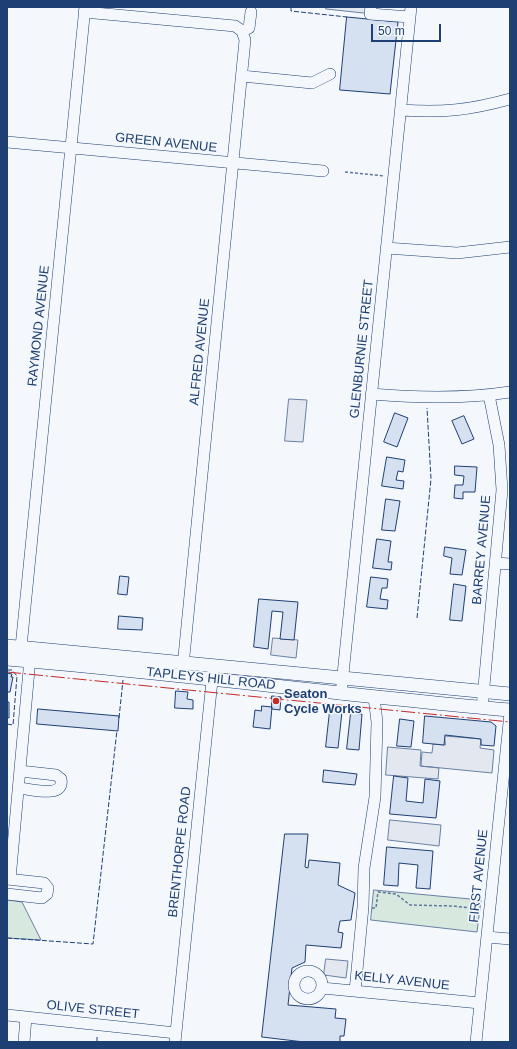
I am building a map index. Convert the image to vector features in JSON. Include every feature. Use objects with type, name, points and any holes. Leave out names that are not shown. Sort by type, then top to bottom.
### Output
[{"type":"main road","name":"TAPLEYS HILL ROAD","points":[[7,646],[213,672],[343,678],[510,694]]},
{"type":"main road","name":"TAPLEYS HILL ROAD","points":[[7,659],[183,669]]},
{"type":"main road","name":"TAPLEYS HILL ROAD","points":[[213,672],[341,694],[510,712]]},
{"type":"street","points":[[371,7],[370,14],[410,12]]},
{"type":"street","points":[[84,10],[235,26],[242,32],[249,28],[251,12]]},
{"type":"street","name":"RAYMOND AVENUE","points":[[22,647],[84,10]]},
{"type":"street","name":"GLENBURNIE STREET","points":[[341,694],[410,12]]},
{"type":"street","name":"ALFRED AVENUE","points":[[183,669],[242,76],[245,40],[242,32]]},
{"type":"street","points":[[242,76],[312,82],[330,74]]},
{"type":"street","points":[[401,110],[433,112],[476,108],[510,99]]},
{"type":"street","name":"GREEN AVENUE","points":[[7,142],[323,171]]},
{"type":"street","points":[[386,248],[457,253],[510,247]]},
{"type":"street","points":[[371,394],[418,398],[489,395],[510,392]]},
{"type":"street","name":"BARREY AVENUE","points":[[482,708],[502,490],[499,446],[489,395]]},
{"type":"street","points":[[496,563],[510,564]]},
{"type":"street","points":[[7,894],[42,898],[47,894],[48,888],[44,882],[8,879],[19,788],[29,661],[22,647]]},
{"type":"street","name":"BRENTHORPE ROAD","points":[[175,1038],[213,672]]},
{"type":"street","points":[[355,991],[363,907],[364,868],[375,797],[377,722],[374,697]]},
{"type":"street","name":"FIRST AVENUE","points":[[476,1042],[510,712]]},
{"type":"street","points":[[19,788],[55,792],[60,789],[62,784],[61,779],[56,776],[20,772]]},
{"type":"street","points":[[487,937],[510,939]]},
{"type":"street","name":"KELLY AVENUE","points":[[322,988],[480,1003]]},
{"type":"street","name":"OLIVE STREET","points":[[7,1015],[175,1038]]},
{"type":"street","points":[[24,1042],[26,1017]]},
{"type":"path","points":[[345,172],[394,176]]},
{"type":"path","points":[[363,907],[376,908],[378,892],[396,894],[410,905],[453,906],[490,910]]},
{"type":"shaded area","points":[[326,7],[374,7],[373,14],[326,9]]},
{"type":"shaded area","points":[[289,399],[307,400],[303,442],[285,441]]},
{"type":"shaded area","points":[[273,638],[298,640],[296,658],[271,655]]},
{"type":"shaded area","points":[[445,736],[481,739],[480,748],[494,750],[492,773],[421,766],[422,752],[432,753],[433,744],[445,745]]},
{"type":"shaded area","points":[[388,747],[421,750],[420,766],[439,768],[438,779],[386,775]]},
{"type":"shaded area","points":[[390,820],[441,825],[439,846],[388,840]]},
{"type":"shaded area","points":[[374,890],[481,900],[477,932],[371,920]]},
{"type":"shaded area","points":[[8,900],[22,902],[41,940],[7,938]]},
{"type":"shaded area","points":[[326,959],[348,961],[346,978],[324,975]]},
{"type":"building","points":[[347,17],[398,22],[390,94],[340,90]]},
{"type":"building","points":[[395,413],[408,418],[397,447],[384,442]]},
{"type":"building","points":[[464,416],[474,439],[462,444],[452,421]]},
{"type":"building","points":[[387,457],[405,460],[403,472],[398,471],[396,480],[404,481],[403,489],[382,486]]},
{"type":"building","points":[[455,466],[477,467],[475,492],[463,492],[463,499],[454,498],[455,485],[463,485],[464,476],[455,475]]},
{"type":"building","points":[[386,499],[400,501],[395,531],[382,530]]},
{"type":"building","points":[[377,539],[391,541],[388,562],[392,562],[391,570],[373,568]]},
{"type":"building","points":[[445,547],[466,550],[462,575],[450,574],[452,558],[444,556]]},
{"type":"building","points":[[120,576],[129,577],[127,595],[118,594]]},
{"type":"building","points":[[371,577],[388,579],[387,588],[382,588],[380,599],[388,600],[387,609],[367,607]]},
{"type":"building","points":[[454,584],[466,586],[462,621],[450,620]]},
{"type":"building","points":[[259,599],[298,602],[294,640],[280,639],[283,612],[272,611],[268,649],[254,647]]},
{"type":"building","points":[[119,616],[143,618],[142,630],[118,629]]},
{"type":"building","points":[[7,673],[12,674],[11,677],[13,677],[10,692],[7,692]]},
{"type":"building","points":[[176,691],[188,692],[187,699],[193,700],[193,709],[175,708]]},
{"type":"building","name":"Seaton Cycle Works","points":[[272,696],[281,697],[280,710],[272,709]]},
{"type":"building","points":[[7,702],[9,702],[9,718],[7,717]]},
{"type":"building","points":[[262,706],[272,707],[270,729],[253,727],[255,710],[261,711]]},
{"type":"building","points":[[38,709],[119,716],[118,731],[37,724]]},
{"type":"building","points":[[330,711],[342,712],[338,748],[326,747]]},
{"type":"building","points":[[351,713],[362,714],[359,750],[347,749]]},
{"type":"building","points":[[425,716],[491,722],[496,726],[494,746],[481,745],[481,739],[445,735],[444,745],[423,743]]},
{"type":"building","points":[[400,719],[414,721],[411,747],[397,746]]},
{"type":"building","points":[[324,770],[357,774],[355,785],[323,782]]},
{"type":"building","points":[[394,776],[408,778],[406,801],[423,803],[425,779],[440,781],[436,818],[390,814]]},
{"type":"building","points":[[285,834],[308,834],[305,867],[308,868],[309,860],[340,863],[338,885],[355,893],[351,920],[340,921],[338,932],[343,933],[341,948],[306,945],[305,962],[292,968],[288,1005],[336,1009],[335,1018],[346,1019],[344,1036],[340,1036],[340,1042],[304,1042],[262,1037]]},
{"type":"building","points":[[387,847],[433,851],[430,889],[416,888],[418,865],[399,863],[398,886],[384,885]]},
{"type":"fence","points":[[291,7],[291,11],[347,17]]},
{"type":"fence","points":[[417,618],[431,479],[427,408]]},
{"type":"fence","points":[[7,670],[12,670],[17,676],[13,725],[7,724]]},
{"type":"fence","points":[[119,718],[123,680]]},
{"type":"fence","points":[[7,938],[93,944],[117,730]]},
{"type":"fence","points":[[97,1037],[97,1042]]},
{"type":"power","points":[[7,672],[510,722]]},
{"type":"place","name":"Seaton Cycle Works","points":[[276,701]]}]
